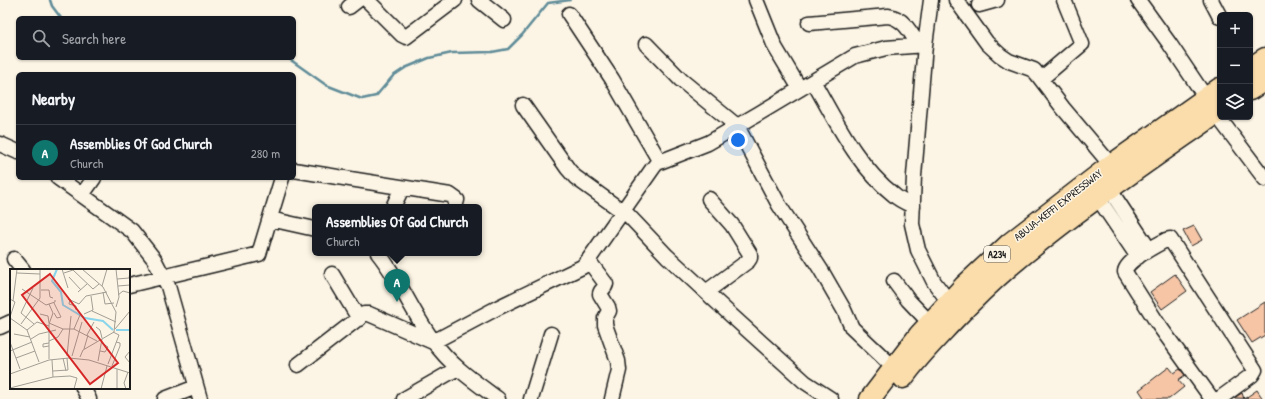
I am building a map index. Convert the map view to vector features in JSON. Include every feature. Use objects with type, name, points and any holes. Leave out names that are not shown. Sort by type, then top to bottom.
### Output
[{"type":"highway","points":[[1253,66],[1265,58]]},
{"type":"highway","points":[[1253,88],[1265,80]]},
{"type":"highway","name":"ABUJA-KEFFI EXPRESSWAY","points":[[870,399],[930,322],[969,281],[1010,243],[1111,165],[1215,103]]},
{"type":"highway","name":"ABUJA-KEFFI EXPRESSWAY","points":[[887,399],[924,352],[980,293],[1009,266],[1104,194],[1215,103]]},
{"type":"street","points":[[367,0],[402,35],[406,37],[455,0]]},
{"type":"street","points":[[479,0],[504,20]]},
{"type":"street","points":[[756,0],[775,47],[800,89]]},
{"type":"street","points":[[931,0],[922,45],[912,224],[918,250],[934,282],[949,302]]},
{"type":"street","points":[[956,0],[986,43],[1009,61],[1034,70],[1063,108],[1111,165]]},
{"type":"street","points":[[979,5],[997,0]]},
{"type":"street","points":[[1041,79],[1082,44],[1064,0]]},
{"type":"street","points":[[1138,0],[1215,103],[1265,179]]},
{"type":"street","points":[[1211,0],[1217,12]]},
{"type":"street","points":[[569,14],[612,79],[660,162]]},
{"type":"street","points":[[809,23],[893,16],[908,28],[922,45]]},
{"type":"street","points":[[646,44],[681,80],[737,126],[779,205],[821,270],[844,310],[852,328],[893,368]]},
{"type":"street","points":[[434,342],[499,307],[582,267],[653,168],[660,162],[708,142],[855,56],[886,48],[922,45]]},
{"type":"street","points":[[813,81],[856,156],[895,196],[912,206]]},
{"type":"street","points":[[523,105],[575,177],[629,216],[667,256],[706,292],[805,382],[830,399]]},
{"type":"street","points":[[0,144],[16,151]]},
{"type":"street","points":[[296,170],[450,195],[457,200],[456,204]]},
{"type":"street","points":[[61,180],[132,231],[154,259],[168,286],[198,393],[165,399]]},
{"type":"street","points":[[82,195],[93,180]]},
{"type":"street","points":[[130,285],[259,254],[281,180]]},
{"type":"street","points":[[394,204],[402,188]]},
{"type":"street","points":[[1104,194],[1143,253]]},
{"type":"street","points":[[706,292],[750,258],[750,254],[732,225],[709,199]]},
{"type":"street","points":[[270,219],[312,228]]},
{"type":"street","points":[[1212,399],[1158,324],[1125,272],[1126,267],[1143,253],[1166,240],[1170,239],[1255,370],[1252,376],[1219,399]]},
{"type":"street","points":[[380,256],[434,342],[448,360],[498,399]]},
{"type":"street","points":[[14,260],[22,269]]},
{"type":"street","points":[[588,260],[606,284],[606,287],[600,292],[600,294],[608,307],[609,311],[605,318],[605,325],[618,360],[619,370],[612,399]]},
{"type":"street","points":[[332,274],[359,319]]},
{"type":"street","points":[[894,281],[908,300],[930,322]]},
{"type":"street","points":[[298,365],[364,314],[369,314],[434,342]]},
{"type":"street","points":[[0,327],[10,322]]},
{"type":"street","points":[[531,399],[551,334]]},
{"type":"street","points":[[404,399],[458,368]]},
{"type":"street","points":[[84,389],[89,399]]},
{"type":"building","points":[[1194,226],[1202,240],[1191,246],[1183,231]]},
{"type":"building","points":[[1175,274],[1187,291],[1162,309],[1150,292]]},
{"type":"building","points":[[1265,302],[1265,335],[1252,343],[1237,320]]},
{"type":"building","points":[[1169,367],[1174,373],[1180,369],[1185,375],[1178,380],[1184,387],[1169,399],[1145,399],[1139,390]]},
{"type":"building","points":[[1257,390],[1263,399],[1245,398]]},
{"type":"building","points":[[1242,393],[1244,398],[1234,398]]},
{"type":"waterway","points":[[50,0],[52,6],[60,16]]},
{"type":"waterway","points":[[291,60],[326,85],[362,99],[376,96],[393,76],[405,68],[429,58],[452,53],[492,52],[508,49],[522,35],[548,3],[570,0]]},
{"type":"place","name":"Assemblies Of God Church","points":[[397,302]]}]
